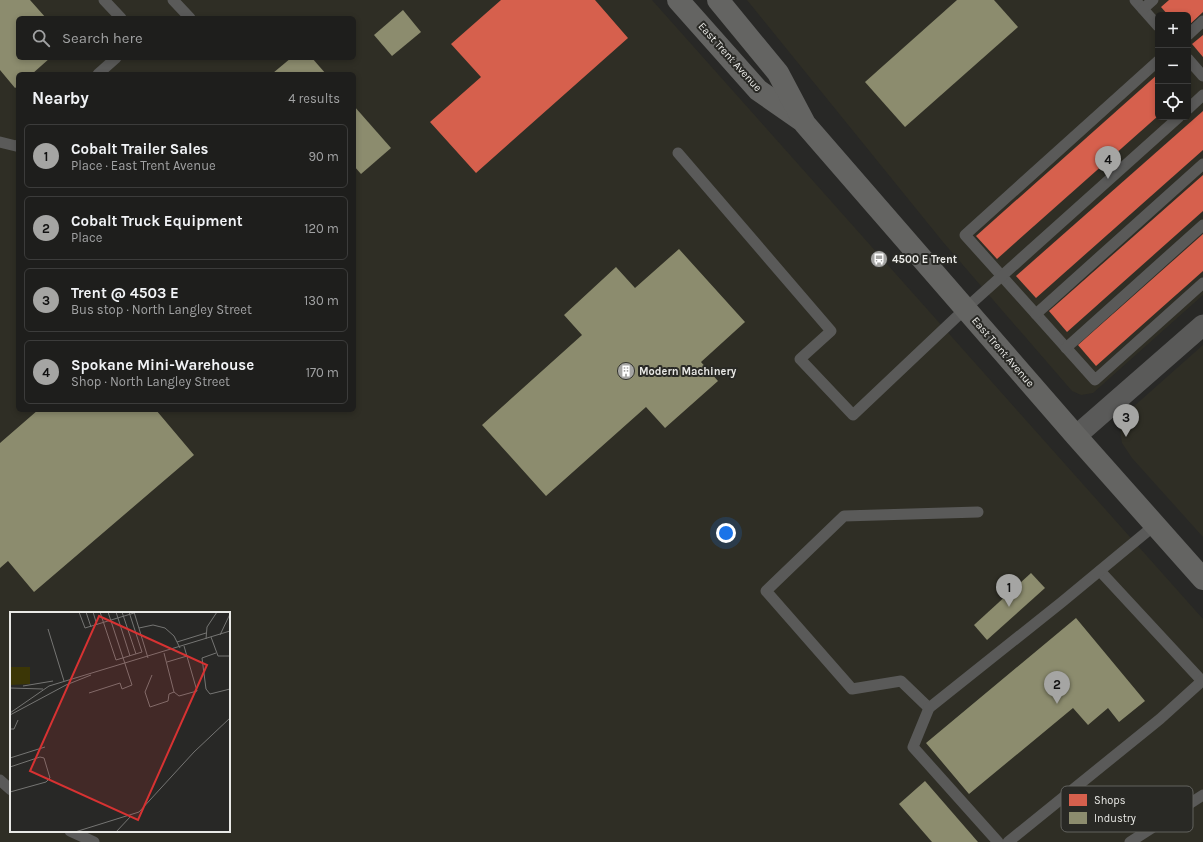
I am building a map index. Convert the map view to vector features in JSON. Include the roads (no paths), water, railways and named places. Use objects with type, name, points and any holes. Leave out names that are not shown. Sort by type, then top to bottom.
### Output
[{"type":"main road","name":"East Trent Avenue","points":[[678,0],[758,90],[805,124]]},
{"type":"main road","name":"East Trent Avenue","points":[[718,0],[778,73],[805,124],[1076,436],[1203,579]]},
{"type":"street","points":[[1076,436],[1203,325]]},
{"type":"lane","points":[[104,0],[119,16]]},
{"type":"lane","points":[[174,0],[188,16]]},
{"type":"lane","points":[[1135,0],[1155,23]]},
{"type":"lane","points":[[1143,9],[1153,0]]},
{"type":"lane","points":[[1191,31],[1203,21]]},
{"type":"lane","points":[[100,72],[114,60]]},
{"type":"lane","points":[[1191,62],[1203,76]]},
{"type":"lane","points":[[1155,65],[965,235],[1095,380],[1203,283]]},
{"type":"lane","points":[[1191,106],[1203,95]]},
{"type":"lane","points":[[678,153],[831,331],[800,359],[853,415],[965,309],[1176,120]]},
{"type":"lane","points":[[0,142],[16,146]]},
{"type":"lane","points":[[1036,314],[1203,164]]},
{"type":"lane","points":[[1066,348],[1203,225]]},
{"type":"lane","points":[[929,708],[901,680],[852,689],[766,591],[844,516],[978,512]]},
{"type":"lane","points":[[998,842],[914,747],[929,708],[1062,602],[1155,525]]},
{"type":"lane","points":[[1077,786],[1160,719],[1202,680],[1100,571]]},
{"type":"lane","points":[[0,781],[10,789]]},
{"type":"lane","points":[[1193,802],[1203,796]]},
{"type":"lane","points":[[1008,842],[1061,799]]},
{"type":"lane","points":[[72,832],[94,842]]},
{"type":"lane","points":[[1130,842],[1146,832]]},
{"type":"place","name":"Spokane Mini-Warehouse","points":[[1108,179]]},
{"type":"place","name":"4500 E Trent","points":[[879,259]]},
{"type":"place","name":"Modern Machinery","points":[[626,371]]},
{"type":"place","name":"Trent @ 4503 E","points":[[1126,437]]},
{"type":"place","name":"Cobalt Trailer Sales","points":[[1009,607]]},
{"type":"place","name":"Cobalt Truck Equipment","points":[[1057,704]]}]
